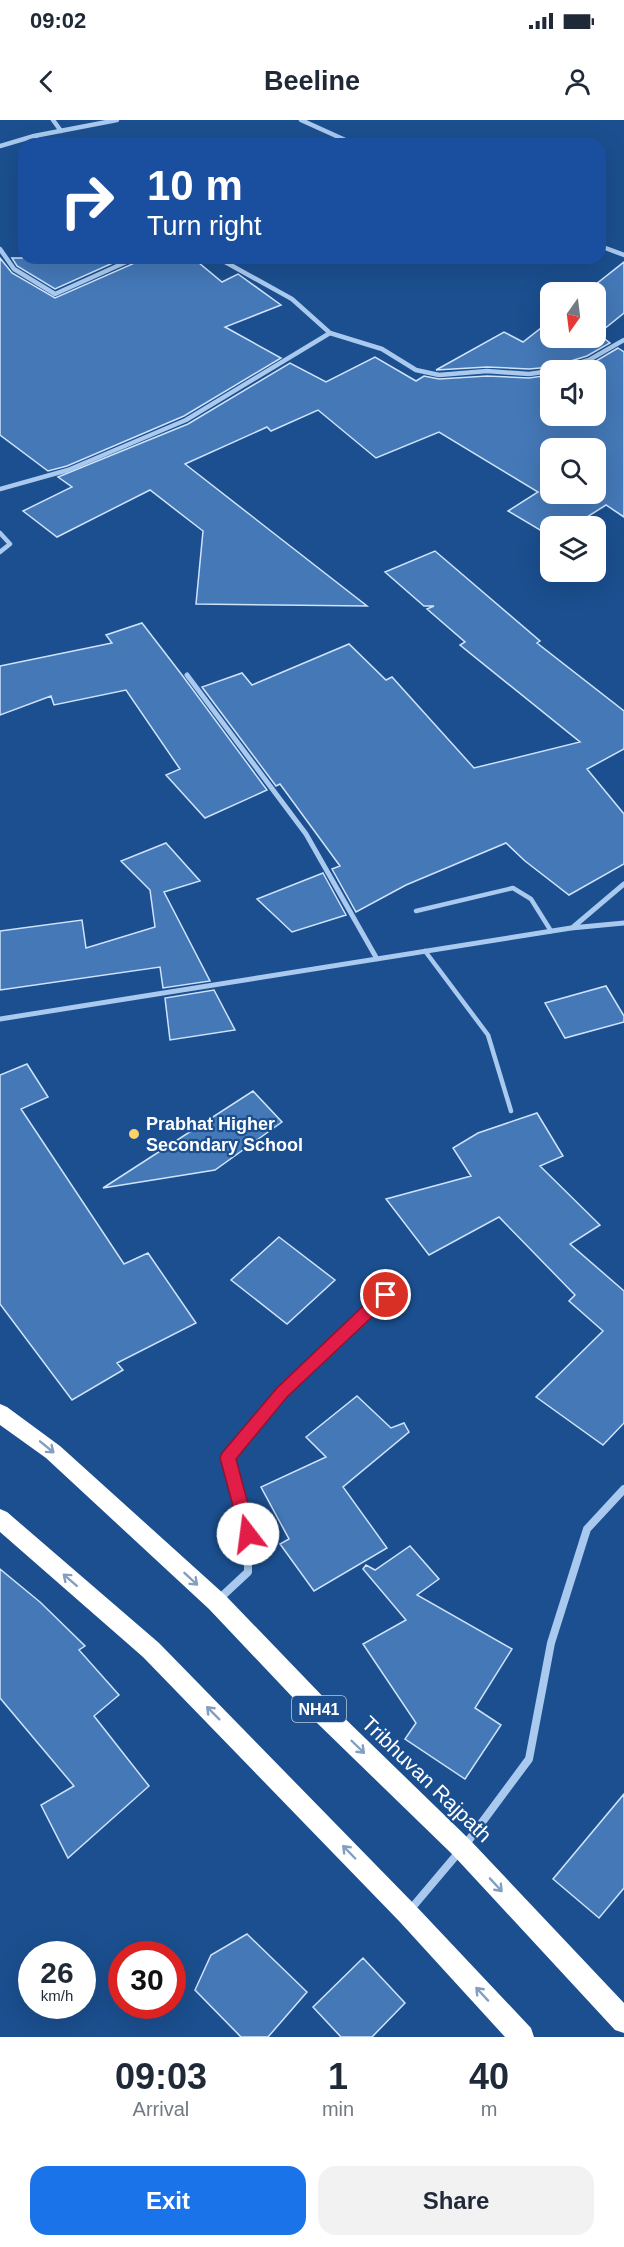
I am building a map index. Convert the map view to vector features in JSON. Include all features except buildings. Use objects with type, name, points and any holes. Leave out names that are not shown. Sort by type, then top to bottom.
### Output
[{"type":"highway","name":"Tribhuvan Rajpath","points":[[0,1413],[54,1452],[217,1602],[322,1713],[462,1848],[624,2021]]},
{"type":"highway","points":[[0,1519],[151,1650],[407,1913],[522,2037]]},
{"type":"street","points":[[53,120],[61,131]]},
{"type":"street","points":[[26,138],[117,120]]},
{"type":"street","points":[[301,120],[341,138]]},
{"type":"street","points":[[0,146],[18,141]]},
{"type":"street","points":[[606,248],[624,255]]},
{"type":"street","points":[[0,249],[14,269],[55,294],[122,264]]},
{"type":"street","points":[[229,264],[292,299],[330,333],[382,349],[416,370],[439,375],[487,372],[540,373]]},
{"type":"street","points":[[0,489],[68,470],[186,420],[330,333]]},
{"type":"street","points":[[589,360],[624,340]]},
{"type":"street","points":[[0,533],[10,544],[0,552]]},
{"type":"street","points":[[187,675],[306,834],[377,959]]},
{"type":"street","points":[[571,928],[624,884]]},
{"type":"street","points":[[0,1019],[551,931],[624,923]]},
{"type":"street","points":[[217,1602],[248,1572],[248,1534],[227,1458],[282,1393],[386,1295]]},
{"type":"street","points":[[407,1913],[462,1848],[529,1759],[551,1643],[586,1529],[624,1489]]},
{"type":"lane","points":[[416,911],[513,888],[524,890],[530,896],[551,931]]},
{"type":"lane","points":[[425,951],[488,1035],[511,1111]]},
{"type":"place","name":"Prabhat Higher Secondary School","points":[[134,1134]]},
{"type":"route","points":[[248,1534],[227,1458],[282,1393],[386,1295]]}]
